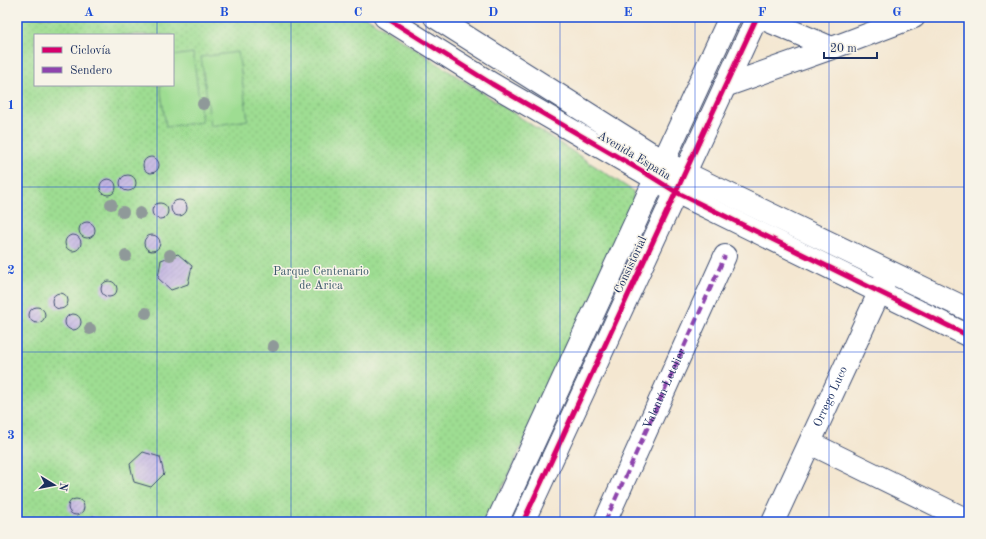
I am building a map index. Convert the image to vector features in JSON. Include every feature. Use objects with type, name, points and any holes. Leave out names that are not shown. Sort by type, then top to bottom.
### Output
[{"type":"street","name":"Avenida España","points":[[385,17],[492,84],[659,170],[879,293],[969,336]]},
{"type":"street","name":"Avenida España","points":[[435,17],[659,170]]},
{"type":"street","name":"Consistorial","points":[[497,522],[730,17]]},
{"type":"street","name":"Consistorial","points":[[523,522],[758,17]]},
{"type":"street","points":[[758,17],[832,48]]},
{"type":"street","points":[[725,86],[914,17]]},
{"type":"street","name":"Avenida España","points":[[680,182],[890,271],[969,310]]},
{"type":"street","name":"Valentín Letelier","points":[[605,522],[724,256]]},
{"type":"street","name":"Orrego Luco","points":[[773,522],[890,271]]},
{"type":"street","points":[[810,443],[969,521]]},
{"type":"green space","name":"Parque Centenario de Arica","points":[[17,17],[366,17],[633,191],[634,207],[486,522],[17,522]]},
{"type":"green space","points":[[238,52],[248,120],[211,126],[201,57]]},
{"type":"green space","points":[[193,53],[202,122],[166,127],[160,86],[174,86],[174,56]]},
{"type":"building","points":[[151,157],[158,162],[159,165],[154,172],[151,173],[144,168],[143,165],[148,158]]},
{"type":"building","points":[[128,175],[135,180],[136,183],[131,190],[128,191],[121,186],[120,183],[125,176]]},
{"type":"building","points":[[108,179],[115,184],[116,187],[111,194],[108,195],[101,190],[100,187],[105,180]]},
{"type":"building","points":[[179,200],[186,205],[187,208],[182,215],[179,216],[172,211],[171,208],[176,201]]},
{"type":"building","points":[[160,203],[167,208],[168,211],[163,218],[160,219],[153,214],[152,211],[157,204]]},
{"type":"building","points":[[87,222],[94,227],[95,230],[90,237],[87,238],[80,233],[79,230],[84,223]]},
{"type":"building","points":[[73,235],[80,240],[81,243],[76,250],[73,251],[66,246],[65,243],[70,236]]},
{"type":"building","points":[[152,235],[159,240],[160,243],[155,250],[152,251],[145,246],[144,243],[149,236]]},
{"type":"building","points":[[178,254],[192,266],[188,284],[171,290],[158,278],[161,260]]},
{"type":"building","points":[[109,281],[116,286],[117,289],[112,296],[109,297],[102,292],[101,289],[106,282]]},
{"type":"building","points":[[60,293],[67,298],[68,301],[63,308],[60,309],[53,304],[52,301],[57,294]]},
{"type":"building","points":[[37,307],[44,312],[45,315],[40,322],[37,323],[30,318],[29,315],[34,308]]},
{"type":"building","points":[[73,314],[80,319],[81,322],[76,329],[73,330],[66,325],[65,322],[70,315]]},
{"type":"building","points":[[143,452],[160,457],[164,474],[151,487],[134,482],[130,464]]},
{"type":"building","points":[[76,499],[83,504],[84,507],[79,514],[76,515],[69,510],[68,507],[73,500]]},
{"type":"building","points":[[93,516],[98,518],[101,522],[86,522]]},
{"type":"marked path","points":[[605,522],[725,256]]},
{"type":"cycle path","points":[[385,17],[492,84],[676,192],[969,336]]},
{"type":"cycle path","points":[[523,522],[757,17]]}]
